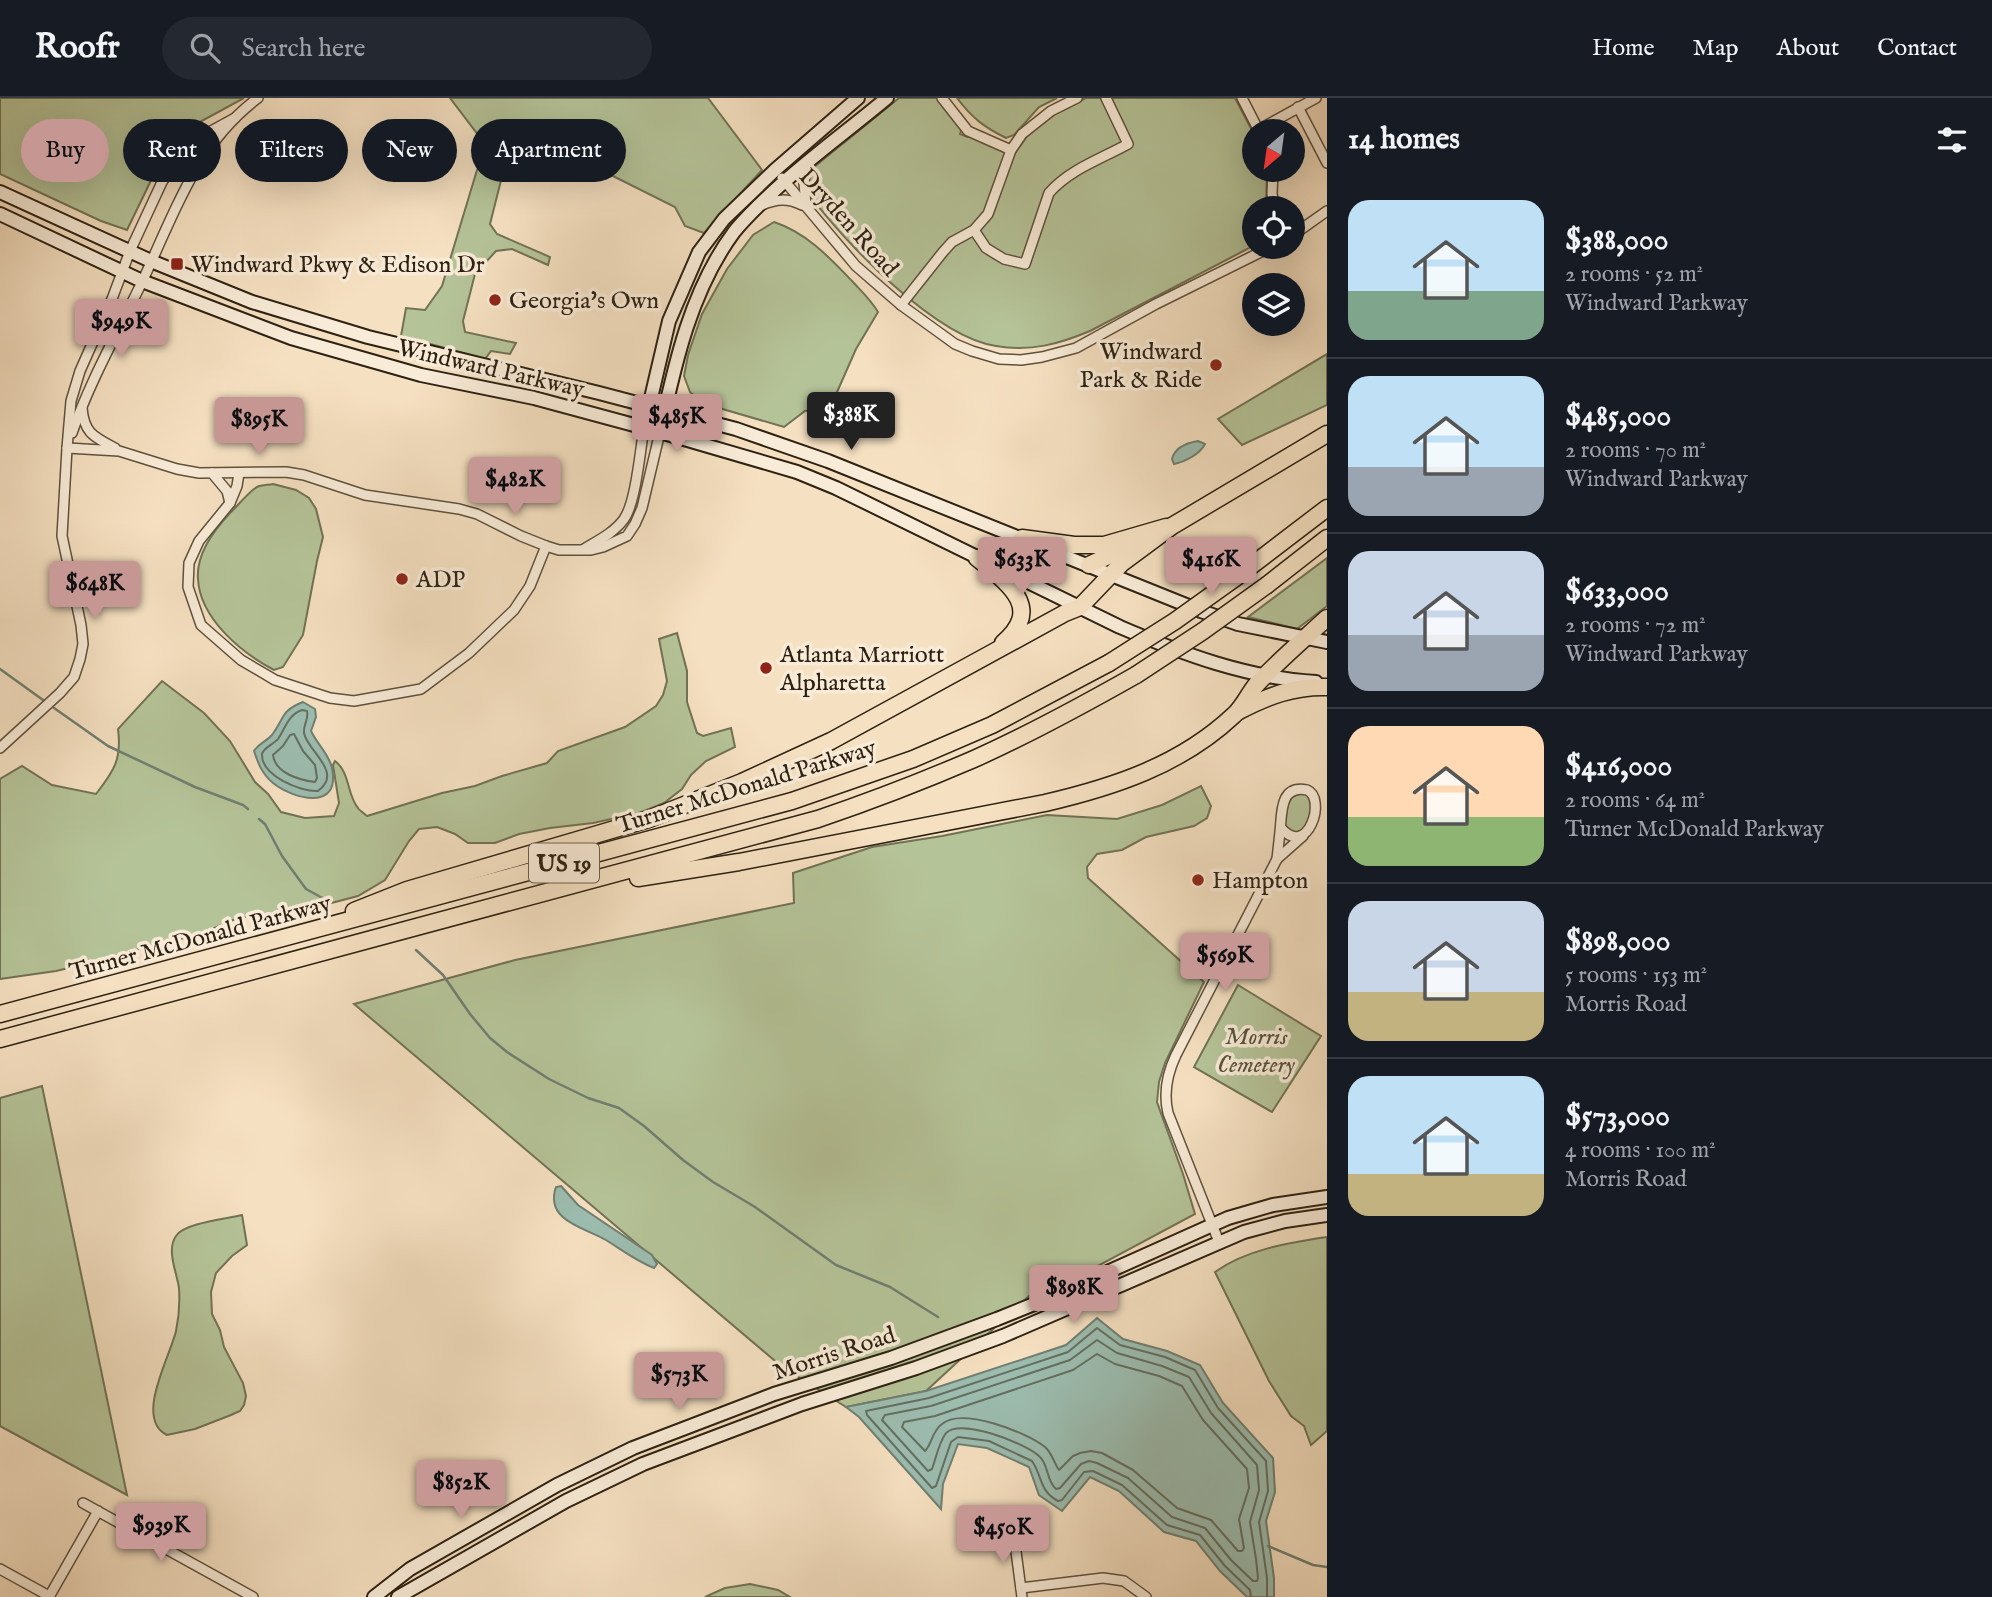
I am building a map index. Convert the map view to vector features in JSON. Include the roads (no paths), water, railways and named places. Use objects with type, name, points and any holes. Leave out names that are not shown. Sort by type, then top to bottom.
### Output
[{"type":"highway","points":[[293,935],[407,890],[618,829],[691,803],[831,741],[988,654],[1080,607],[1111,574],[1172,526],[1327,433]]},
{"type":"highway","name":"Turner McDonald Parkway","points":[[0,1014],[738,817],[834,788],[913,759],[992,724],[1109,663],[1186,614],[1327,508]]},
{"type":"highway","points":[[1022,538],[1074,545],[1104,545],[1172,526]]},
{"type":"highway","name":"Turner McDonald Parkway","points":[[0,1039],[762,835],[873,800],[1020,737],[1136,675],[1203,631],[1327,538]]},
{"type":"highway","points":[[1089,565],[1125,548],[1147,544]]},
{"type":"highway","points":[[977,558],[1010,586],[1020,599],[1022,611],[1010,636],[988,654]]},
{"type":"highway","points":[[556,890],[739,862],[1082,794],[1124,781],[1166,762],[1207,738],[1237,712],[1266,675],[1327,618]]},
{"type":"highway","points":[[1237,712],[1283,691],[1327,685]]},
{"type":"street","points":[[67,447],[81,406],[182,192],[198,163],[222,132],[258,98]]},
{"type":"street","points":[[582,550],[608,534],[625,517],[630,505],[644,428],[669,321],[699,252],[724,219],[775,170],[858,98]]},
{"type":"street","points":[[67,447],[120,451],[177,469],[212,473],[286,472],[365,495],[477,514],[521,536],[559,550],[591,550],[603,547],[627,536],[642,508],[676,360],[690,315],[734,232],[785,181],[887,98]]},
{"type":"street","points":[[942,98],[968,131],[1011,150]]},
{"type":"street","points":[[901,305],[943,251],[952,242],[974,230],[988,214],[1011,150],[1022,134],[1051,111],[1077,98]]},
{"type":"street","points":[[974,230],[986,248],[1004,259],[1025,264],[1049,193],[1057,183],[1128,144],[1106,98]]},
{"type":"street","points":[[1242,98],[1253,119]]},
{"type":"street","points":[[1278,119],[1316,98]]},
{"type":"street","points":[[1297,107],[1327,163]]},
{"type":"street","points":[[0,748],[60,694],[74,677],[80,659],[83,644],[81,625],[62,536],[71,401],[80,370],[162,182],[182,152],[202,136],[235,118]]},
{"type":"street","points":[[756,208],[785,199],[806,207],[804,183],[807,162]]},
{"type":"street","name":"Dryden Road","points":[[775,170],[856,266],[901,305],[942,336],[972,351],[999,359],[1021,360],[1076,348],[1156,304],[1248,259]]},
{"type":"street","name":"Windward Parkway","points":[[0,192],[202,283],[299,317],[368,337],[736,429],[828,461],[1201,611],[1238,624],[1327,642]]},
{"type":"street","points":[[1305,227],[1327,211]]},
{"type":"street","name":"Windward Parkway","points":[[0,214],[142,281],[291,338],[421,375],[534,398],[797,472],[836,488],[1120,627],[1198,659],[1266,675],[1327,685]]},
{"type":"street","points":[[81,406],[83,421],[88,431],[120,451]]},
{"type":"street","points":[[212,473],[227,491],[230,503]]},
{"type":"street","points":[[239,473],[230,503],[199,541],[189,563],[188,587],[201,625],[241,660],[281,683],[330,698],[354,701],[421,689],[469,653],[514,610],[530,586],[546,546]]},
{"type":"street","points":[[1219,1242],[1168,1113],[1167,1078],[1176,1055],[1277,859],[1282,807],[1289,795],[1301,790],[1314,792],[1321,801],[1321,816],[1314,828],[1277,859]]},
{"type":"street","points":[[1281,828],[1292,836],[1303,836]]},
{"type":"street","name":"Morris Road","points":[[373,1597],[410,1569],[557,1485],[633,1448],[774,1394],[901,1354],[997,1319],[1212,1224],[1273,1205],[1327,1197]]},
{"type":"street","name":"Morris Road","points":[[398,1597],[578,1495],[643,1464],[792,1408],[895,1376],[1003,1336],[1219,1242],[1271,1224],[1327,1215]]},
{"type":"street","points":[[83,1503],[253,1597]]},
{"type":"street","points":[[0,1569],[49,1597],[98,1511]]},
{"type":"street","points":[[1013,1529],[1021,1592],[1103,1578],[1124,1581],[1146,1597]]},
{"type":"water","points":[[1198,441],[1205,444],[1200,451],[1174,464],[1173,455],[1178,449]]},
{"type":"water","points":[[303,702],[315,709],[316,717],[311,731],[332,768],[333,782],[329,791],[323,796],[313,798],[292,794],[273,783],[263,772],[254,751],[272,735],[287,712]]},
{"type":"water","points":[[561,1186],[578,1205],[652,1255],[657,1264],[654,1268],[561,1216],[554,1199],[556,1187]]},
{"type":"water","points":[[1097,1318],[1123,1339],[1167,1351],[1200,1365],[1223,1403],[1273,1458],[1275,1492],[1266,1521],[1274,1597],[1247,1597],[1220,1571],[1196,1541],[1164,1532],[1119,1491],[1090,1477],[1062,1511],[1039,1495],[1029,1467],[987,1448],[958,1444],[943,1484],[941,1509],[859,1417],[846,1407],[926,1391],[1066,1345]]},
{"type":"waterway","points":[[0,669],[43,700]]},
{"type":"waterway","points":[[54,708],[108,746],[248,809]]},
{"type":"waterway","points":[[259,819],[265,824],[282,856],[306,889],[326,900]]},
{"type":"waterway","points":[[416,950],[443,975],[470,1014],[490,1038],[507,1052],[549,1079],[588,1098],[619,1108],[713,1182],[755,1207],[836,1265],[890,1287],[938,1317]]},
{"type":"waterway","points":[[1268,1546],[1313,1565],[1327,1567]]},
{"type":"place","name":"Windward Pkwy & Edison Dr","points":[[177,264]]},
{"type":"place","name":"Georgia's Own","points":[[495,300]]},
{"type":"place","name":"Windward Park & Ride","points":[[1216,365]]},
{"type":"place","name":"ADP","points":[[402,579]]},
{"type":"place","name":"Atlanta Marriott Alpharetta","points":[[766,668]]},
{"type":"place","name":"Hampton","points":[[1198,880]]},
{"type":"park label","name":"Morris Cemetery","points":[[1256,1050]]}]
